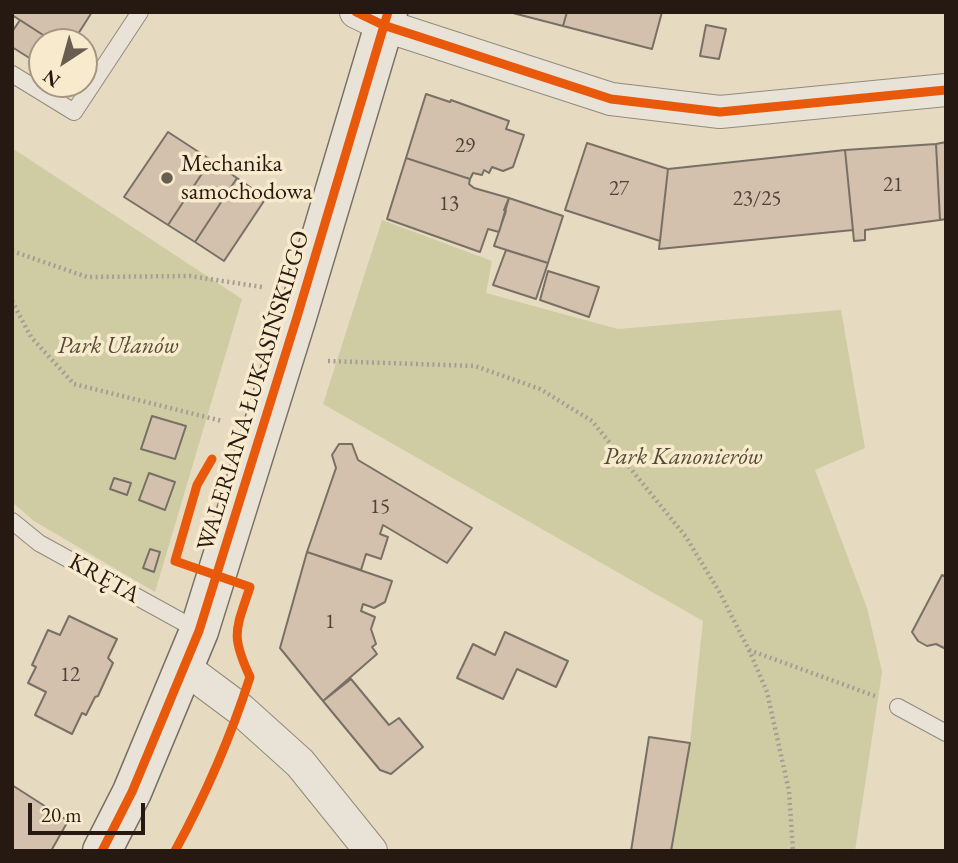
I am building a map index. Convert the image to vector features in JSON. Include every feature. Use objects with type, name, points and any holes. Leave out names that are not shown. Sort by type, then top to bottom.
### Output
[{"type":"street","points":[[376,16],[611,99],[720,112],[946,90]]},
{"type":"street","name":"WALERIANA ŁUKASIŃSKIEGO","points":[[102,851],[132,792],[199,631],[277,382],[376,16]]},
{"type":"street","points":[[185,668],[240,709],[300,763],[371,851]]},
{"type":"lane","points":[[12,75],[74,112],[140,12]]},
{"type":"lane","name":"KRĘTA","points":[[12,521],[39,544],[199,631]]},
{"type":"lane","points":[[898,707],[946,733]]},
{"type":"path","points":[[12,251],[87,277],[190,276],[262,287]]},
{"type":"path","points":[[12,301],[31,337],[74,384],[222,421]]},
{"type":"path","points":[[328,361],[475,366],[540,389],[592,421],[685,537],[720,593],[749,650],[766,692],[789,790],[793,851]]},
{"type":"path","points":[[749,650],[861,689]]},
{"type":"green space","name":"Park Ułanów","points":[[12,148],[242,299],[155,592],[34,521],[12,502]]},
{"type":"green space","name":"Park Kanonierów","points":[[382,220],[492,261],[486,293],[618,329],[841,310],[865,448],[815,470],[867,608],[882,672],[855,851],[671,851],[690,743],[703,621],[323,404]]},
{"type":"building","points":[[12,12],[92,12],[82,28],[32,28],[12,15]]},
{"type":"building","points":[[509,12],[567,12],[563,26]]},
{"type":"building","points":[[567,12],[662,12],[652,49],[563,26]]},
{"type":"building","points":[[20,20],[32,28],[28,28],[28,57],[12,47],[12,32]]},
{"type":"building","points":[[706,25],[726,29],[719,59],[700,56]]},
{"type":"building","points":[[426,94],[509,121],[506,129],[524,135],[513,167],[503,171],[492,167],[489,173],[484,170],[482,175],[473,173],[470,179],[406,158]]},
{"type":"building","name":"Mechanika samochodowa","points":[[168,132],[211,160],[168,225],[124,197]]},
{"type":"building","points":[[946,142],[946,219],[940,220],[936,144]]},
{"type":"building","points":[[587,143],[668,169],[660,241],[565,210]]},
{"type":"building","points":[[936,144],[940,220],[865,230],[865,240],[854,241],[845,150]]},
{"type":"building","points":[[845,150],[853,230],[659,249],[668,169]]},
{"type":"building","points":[[406,158],[470,179],[469,184],[474,188],[509,198],[499,232],[488,229],[480,252],[387,219]]},
{"type":"building","points":[[211,160],[237,178],[195,242],[168,225]]},
{"type":"building","points":[[237,178],[266,198],[224,261],[195,242]]},
{"type":"building","points":[[509,198],[563,216],[548,263],[494,246]]},
{"type":"building","points":[[506,250],[548,263],[536,299],[493,285]]},
{"type":"building","points":[[548,271],[599,287],[589,317],[540,300]]},
{"type":"building","points":[[152,416],[186,426],[175,459],[141,449]]},
{"type":"building","points":[[339,444],[352,444],[358,460],[472,528],[447,563],[383,525],[380,534],[388,537],[381,559],[366,554],[361,570],[307,552],[336,468],[332,455]]},
{"type":"building","points":[[149,473],[175,482],[165,510],[139,500]]},
{"type":"building","points":[[114,478],[131,483],[127,495],[110,489]]},
{"type":"building","points":[[150,549],[160,552],[154,572],[143,568]]},
{"type":"building","points":[[307,552],[392,581],[385,602],[374,608],[363,604],[361,611],[375,617],[371,629],[376,644],[372,647],[377,654],[323,701],[280,648]]},
{"type":"building","points":[[942,575],[946,577],[946,649],[936,644],[927,646],[918,641],[912,632]]},
{"type":"building","points":[[69,616],[117,639],[108,658],[113,663],[98,696],[86,715],[82,713],[72,734],[35,715],[46,692],[28,683],[36,667],[32,665],[48,630],[60,635]]},
{"type":"building","points":[[505,632],[568,661],[556,687],[517,669],[503,699],[457,678],[473,644],[495,655]]},
{"type":"building","points":[[351,679],[389,725],[399,718],[423,747],[391,774],[380,770],[323,701]]},
{"type":"building","points":[[649,737],[690,743],[671,851],[631,851]]},
{"type":"building","points":[[12,785],[68,821],[51,851],[12,851]]},
{"type":"cycle path","points":[[356,12],[383,25],[611,99],[720,112],[946,90]]},
{"type":"cycle path","points":[[102,851],[132,792],[199,631],[388,12]]},
{"type":"cycle path","points":[[175,851],[217,765],[250,677],[240,651],[237,632],[250,587],[175,561],[197,485],[212,459]]},
{"type":"place","name":"Mechanika samochodowa","points":[[167,178]]}]
